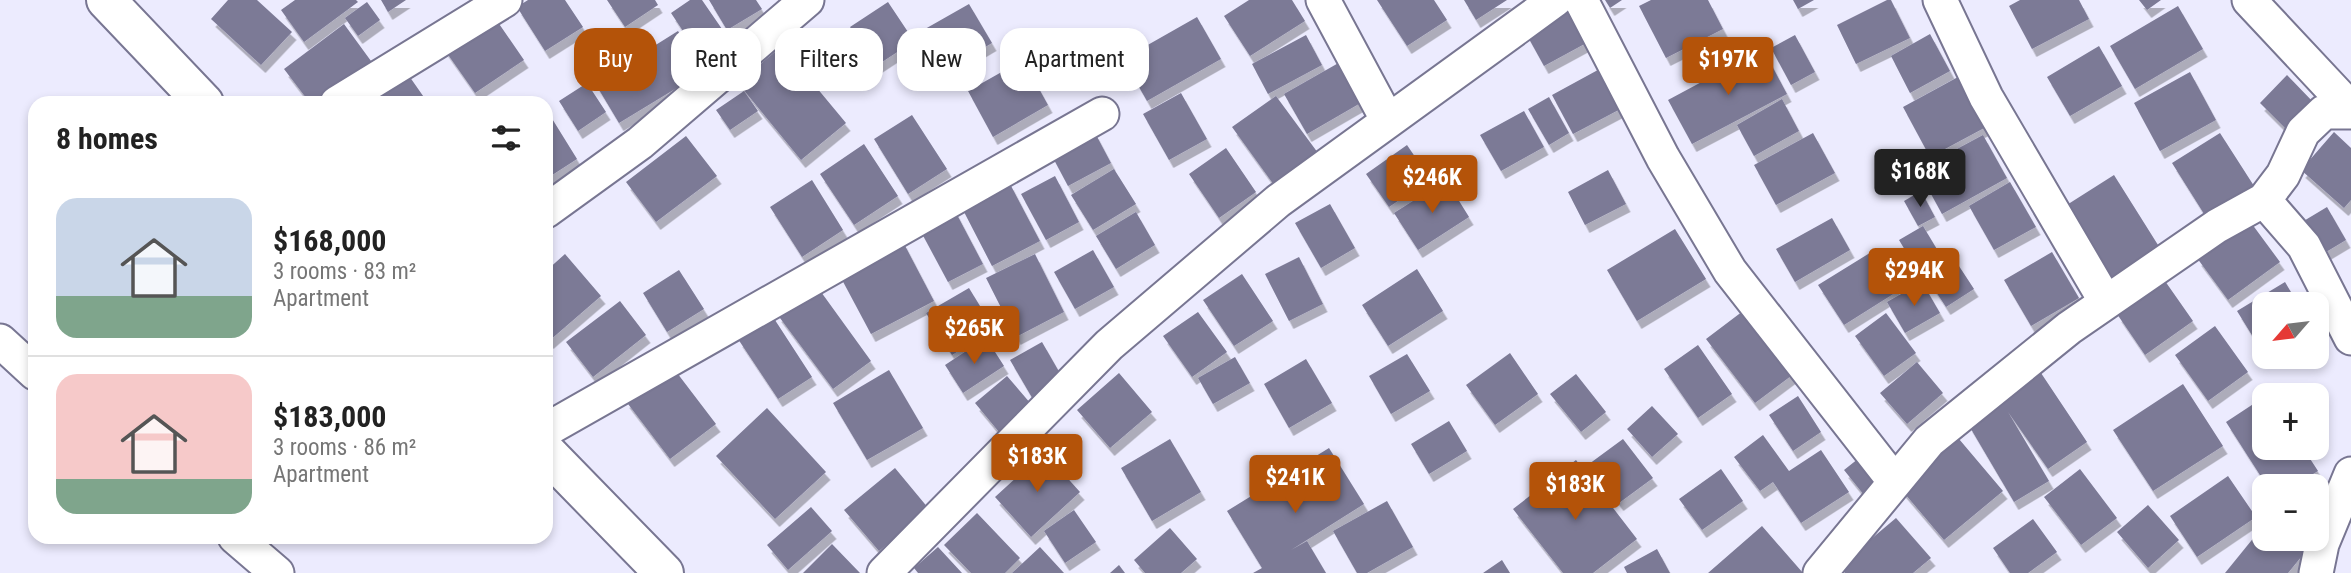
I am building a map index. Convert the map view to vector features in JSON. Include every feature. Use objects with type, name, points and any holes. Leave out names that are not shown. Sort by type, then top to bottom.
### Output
[{"type":"highway","points":[[106,0],[197,96]]},
{"type":"highway","points":[[553,459],[664,573]]},
{"type":"street","points":[[348,96],[505,0]]},
{"type":"street","points":[[553,206],[640,143],[807,0]]},
{"type":"street","points":[[1323,0],[1388,121]]},
{"type":"street","points":[[884,573],[1109,345],[1278,201],[1555,0]]},
{"type":"street","points":[[1581,0],[1663,158],[1730,271],[1895,482]]},
{"type":"street","points":[[1940,0],[1986,97],[2106,302]]},
{"type":"street","points":[[2249,0],[2351,111]]},
{"type":"street","points":[[1820,573],[1929,441],[2106,302],[2217,226],[2264,200],[2283,175],[2303,132],[2324,112],[2351,111]]},
{"type":"street","points":[[553,426],[1102,114]]},
{"type":"street","points":[[2264,200],[2304,246],[2351,338]]},
{"type":"street","points":[[0,341],[28,367]]},
{"type":"street","points":[[2316,573],[2322,544],[2351,474]]},
{"type":"street","points":[[243,544],[278,573]]},
{"type":"building","points":[[228,0],[257,0],[292,32],[261,65],[211,19]]},
{"type":"building","points":[[295,0],[358,2],[304,42],[281,10]]},
{"type":"building","points":[[381,0],[406,0],[388,12]]},
{"type":"building","points":[[528,0],[565,0],[583,27],[574,28],[574,33],[545,51],[517,7]]},
{"type":"building","points":[[607,0],[655,0],[658,5],[625,27]]},
{"type":"building","points":[[690,0],[702,0],[721,28],[681,28],[671,13]]},
{"type":"building","points":[[709,0],[756,0],[762,9],[730,28],[726,28]]},
{"type":"building","points":[[1249,0],[1292,0],[1305,21],[1250,56],[1224,16]]},
{"type":"building","points":[[1377,0],[1434,0],[1447,20],[1407,46]]},
{"type":"building","points":[[1464,0],[1507,0],[1476,20]]},
{"type":"building","points":[[1605,0],[1622,0],[1610,8]]},
{"type":"building","points":[[1651,0],[1708,0],[1723,29],[1666,58],[1639,6]]},
{"type":"building","points":[[1793,0],[1814,0],[1798,9]]},
{"type":"building","points":[[1891,0],[1910,38],[1856,64],[1837,25]]},
{"type":"building","points":[[2020,0],[2079,0],[2089,19],[2032,49],[2009,6]]},
{"type":"building","points":[[2139,0],[2161,0],[2147,10]]},
{"type":"building","points":[[367,2],[380,20],[358,36],[345,18]]},
{"type":"building","points":[[888,2],[905,28],[897,28],[897,52],[883,61],[883,28],[850,27]]},
{"type":"building","points":[[1569,2],[1590,41],[1544,66],[1523,28]]},
{"type":"building","points":[[969,4],[983,28],[927,28]]},
{"type":"building","points":[[2178,6],[2203,49],[2135,89],[2110,46]]},
{"type":"building","points":[[493,15],[524,60],[475,93],[444,49]]},
{"type":"building","points":[[1197,17],[1221,59],[1147,101],[1141,91],[1149,91],[1149,44]]},
{"type":"building","points":[[344,24],[371,61],[325,96],[305,96],[284,69]]},
{"type":"building","points":[[986,33],[992,43],[986,47]]},
{"type":"building","points":[[1930,34],[1950,71],[1910,93],[1891,56]]},
{"type":"building","points":[[671,35],[672,91],[619,123],[600,91],[657,91],[657,44]]},
{"type":"building","points":[[1306,35],[1322,65],[1268,94],[1252,64]]},
{"type":"building","points":[[1795,35],[1815,72],[1791,85],[1771,48]]},
{"type":"building","points":[[2099,46],[2122,86],[2070,116],[2047,77]]},
{"type":"building","points":[[1763,49],[1787,94],[1692,144],[1668,100]]},
{"type":"building","points":[[775,52],[775,91],[819,91],[846,123],[801,160],[745,91],[761,91],[761,64]]},
{"type":"building","points":[[1342,61],[1364,101],[1307,134],[1284,94]]},
{"type":"building","points":[[1607,65],[1628,105],[1573,134],[1552,95]]},
{"type":"building","points":[[2190,72],[2216,120],[2160,151],[2134,103]]},
{"type":"building","points":[[407,73],[423,96],[373,96]]},
{"type":"building","points":[[1000,73],[1000,91],[1040,91],[1048,105],[993,137],[968,91],[986,91],[986,81]]},
{"type":"building","points":[[2287,75],[2316,105],[2290,133],[2260,103]]},
{"type":"building","points":[[1958,77],[1986,127],[1930,157],[1903,107]]},
{"type":"building","points":[[575,91],[592,91],[606,112],[578,131],[559,101]]},
{"type":"building","points":[[744,91],[758,111],[730,130],[716,110]]},
{"type":"building","points":[[1181,93],[1207,139],[1169,160],[1143,114]]},
{"type":"building","points":[[1276,96],[1318,153],[1274,185],[1232,127]]},
{"type":"building","points":[[1549,97],[1569,133],[1549,145],[1528,109]]},
{"type":"building","points":[[1782,99],[1799,131],[1754,156],[1737,125]]},
{"type":"building","points":[[1524,111],[1544,147],[1501,171],[1480,135]]},
{"type":"building","points":[[912,115],[947,169],[908,194],[874,139]]},
{"type":"building","points":[[553,120],[577,159],[553,174]]},
{"type":"building","points":[[1094,131],[1111,163],[1068,186],[1051,154]]},
{"type":"building","points":[[2334,132],[2351,148],[2351,200],[2344,208],[2301,170]]},
{"type":"building","points":[[1813,133],[1835,173],[1776,205],[1754,165]]},
{"type":"building","points":[[2220,133],[2254,186],[2206,217],[2172,163]]},
{"type":"building","points":[[1983,135],[2007,178],[1942,214],[1918,170]]},
{"type":"building","points":[[686,136],[717,176],[656,222],[626,182]]},
{"type":"building","points":[[864,144],[898,196],[854,225],[820,174]]},
{"type":"building","points":[[1407,145],[1430,179],[1389,207],[1366,174]]},
{"type":"building","points":[[1226,148],[1256,192],[1219,218],[1189,174]]},
{"type":"building","points":[[1114,169],[1136,204],[1093,230],[1071,195]]},
{"type":"building","points":[[1608,170],[1626,204],[1585,225],[1568,192]]},
{"type":"building","points":[[2114,175],[2163,253],[2110,286],[2062,208]]},
{"type":"building","points":[[1055,176],[1079,222],[1046,240],[1021,194]]},
{"type":"building","points":[[812,180],[843,230],[802,257],[770,207]]},
{"type":"building","points":[[1446,180],[1469,217],[1418,250],[1394,213]]},
{"type":"building","points":[[1009,182],[1040,241],[992,266],[961,206]]},
{"type":"building","points":[[2010,182],[2036,227],[1994,250],[1969,206]]},
{"type":"building","points":[[1921,191],[1935,217],[1918,226],[1904,201]]},
{"type":"building","points":[[1330,204],[1355,248],[1321,268],[1295,223]]},
{"type":"building","points":[[2327,207],[2346,240],[2321,255],[2302,222]]},
{"type":"building","points":[[954,209],[983,264],[948,282],[919,228]]},
{"type":"building","points":[[1136,212],[1155,245],[1116,269],[1096,236]]},
{"type":"building","points":[[1832,218],[1850,250],[1795,282],[1776,249]]},
{"type":"building","points":[[2249,220],[2280,262],[2228,300],[2197,258]]},
{"type":"building","points":[[1923,226],[1944,261],[1920,275],[1899,240]]},
{"type":"building","points":[[1675,229],[1706,279],[1637,321],[1607,270]]},
{"type":"building","points":[[902,240],[934,301],[871,334],[839,274]]},
{"type":"building","points":[[1093,250],[1114,287],[1075,309],[1054,272]]},
{"type":"building","points":[[1873,251],[1898,291],[1844,325],[1818,285]]},
{"type":"building","points":[[2052,252],[2079,298],[2031,326],[2004,280]]},
{"type":"building","points":[[565,254],[601,296],[553,338],[553,265]]},
{"type":"building","points":[[1035,254],[1064,312],[1016,337],[986,278]]},
{"type":"building","points":[[1299,257],[1323,304],[1289,321],[1265,274]]},
{"type":"building","points":[[1957,263],[1974,289],[1946,307],[1929,281]]},
{"type":"building","points":[[1417,269],[1443,311],[1388,346],[1362,305]]},
{"type":"building","points":[[679,270],[704,309],[667,332],[643,293]]},
{"type":"building","points":[[1242,274],[1273,321],[1234,346],[1203,300]]},
{"type":"building","points":[[2165,281],[2193,321],[2145,355],[2117,314]]},
{"type":"building","points":[[1922,282],[1940,313],[1905,333],[1887,302]]},
{"type":"building","points":[[2285,282],[2291,292],[2268,292]]},
{"type":"building","points":[[816,285],[871,361],[833,389],[777,314]]},
{"type":"building","points":[[969,288],[994,329],[952,355],[926,313]]},
{"type":"building","points":[[620,301],[646,335],[593,377],[566,342]]},
{"type":"building","points":[[2252,302],[2252,335],[2237,311]]},
{"type":"building","points":[[1747,308],[1795,373],[1755,403],[1706,339]]},
{"type":"building","points":[[1198,312],[1227,352],[1192,377],[1163,336]]},
{"type":"building","points":[[1886,313],[1916,353],[1884,376],[1855,336]]},
{"type":"building","points":[[773,317],[812,377],[778,399],[738,339]]},
{"type":"building","points":[[2215,326],[2248,372],[2208,401],[2175,355]]},
{"type":"building","points":[[986,338],[1004,366],[963,393],[945,365]]},
{"type":"building","points":[[1042,342],[1065,382],[1034,401],[1010,360]]},
{"type":"building","points":[[1698,345],[1732,394],[1698,418],[1664,369]]},
{"type":"building","points":[[1510,353],[1538,394],[1495,425],[1466,385]]},
{"type":"building","points":[[1407,354],[1430,391],[1391,414],[1369,376]]},
{"type":"building","points":[[1235,357],[1250,383],[1213,404],[1198,378]]},
{"type":"building","points":[[1306,359],[1332,403],[1289,428],[1264,384]]},
{"type":"building","points":[[1917,362],[1943,393],[1907,424],[1880,393]]},
{"type":"building","points":[[671,365],[716,424],[670,459],[625,400]]},
{"type":"building","points":[[889,370],[923,428],[867,460],[833,403]]},
{"type":"building","points":[[1119,373],[1152,412],[1110,448],[1077,410]]},
{"type":"building","points":[[2041,373],[2087,442],[2048,469],[2008,412],[2049,481],[2014,502],[1968,424],[2003,403],[2001,400]]},
{"type":"building","points":[[1576,374],[1606,412],[1581,432],[1550,394]]},
{"type":"building","points":[[1007,376],[1037,411],[1004,438],[975,403]]},
{"type":"building","points":[[2183,384],[2223,446],[2153,491],[2113,430]]},
{"type":"building","points":[[1798,396],[1821,432],[1793,451],[1769,415]]},
{"type":"building","points":[[2252,405],[2252,460],[2311,460],[2318,471],[2313,474],[2259,474],[2226,422]]},
{"type":"building","points":[[1652,406],[1678,434],[1652,457],[1627,429]]},
{"type":"building","points":[[767,408],[826,472],[775,519],[716,456]]},
{"type":"building","points":[[1449,421],[1467,451],[1429,474],[1411,444]]},
{"type":"building","points":[[1763,435],[1789,471],[1821,450],[1849,492],[1801,523],[1773,482],[1760,491],[1734,457]]},
{"type":"building","points":[[1170,439],[1201,492],[1152,521],[1121,468]]},
{"type":"building","points":[[1623,439],[1653,478],[1619,503],[1589,464]]},
{"type":"building","points":[[1959,439],[2003,491],[1944,540],[1900,488]]},
{"type":"building","points":[[1329,448],[1364,504],[1291,550],[1307,541],[1326,573],[1253,573],[1262,568],[1227,511]]},
{"type":"building","points":[[1868,451],[1891,481],[1868,500],[1844,470]]},
{"type":"building","points":[[1044,452],[1080,492],[1031,537],[995,497]]},
{"type":"building","points":[[1576,460],[1637,539],[1593,573],[1563,573],[1513,509]]},
{"type":"building","points":[[895,468],[929,509],[879,551],[844,510]]},
{"type":"building","points":[[1721,469],[1743,501],[1702,530],[1679,499]]},
{"type":"building","points":[[2080,469],[2117,518],[2081,545],[2044,497]]},
{"type":"building","points":[[2228,476],[2252,511],[2252,520],[2197,557],[2170,516]]},
{"type":"building","points":[[1387,501],[1413,547],[1367,573],[1357,573],[1333,531]]},
{"type":"building","points":[[2148,505],[2179,540],[2148,568],[2117,532]]},
{"type":"building","points":[[811,507],[832,531],[788,570],[767,545]]},
{"type":"building","points":[[1074,510],[1096,542],[1065,563],[1044,531]]},
{"type":"building","points":[[977,513],[1020,558],[1005,573],[971,573],[944,545]]},
{"type":"building","points":[[1896,518],[1931,558],[1913,573],[1845,573],[1839,566]]},
{"type":"building","points":[[2033,519],[2057,552],[2028,573],[2010,573],[1993,548]]},
{"type":"building","points":[[1762,526],[1803,573],[1708,573]]},
{"type":"building","points":[[1170,528],[1197,559],[1181,573],[1145,573],[1134,560]]},
{"type":"building","points":[[2252,540],[2252,551],[2306,551],[2288,573],[2225,573]]},
{"type":"building","points":[[832,544],[860,573],[803,573]]},
{"type":"building","points":[[938,547],[962,573],[918,573],[914,568]]},
{"type":"building","points":[[1040,547],[1064,573],[1012,573]]},
{"type":"building","points":[[1657,549],[1670,573],[1627,573],[1624,567]]},
{"type":"building","points":[[1502,560],[1510,573],[1483,573]]},
{"type":"building","points":[[1119,565],[1125,573],[1110,573]]}]
